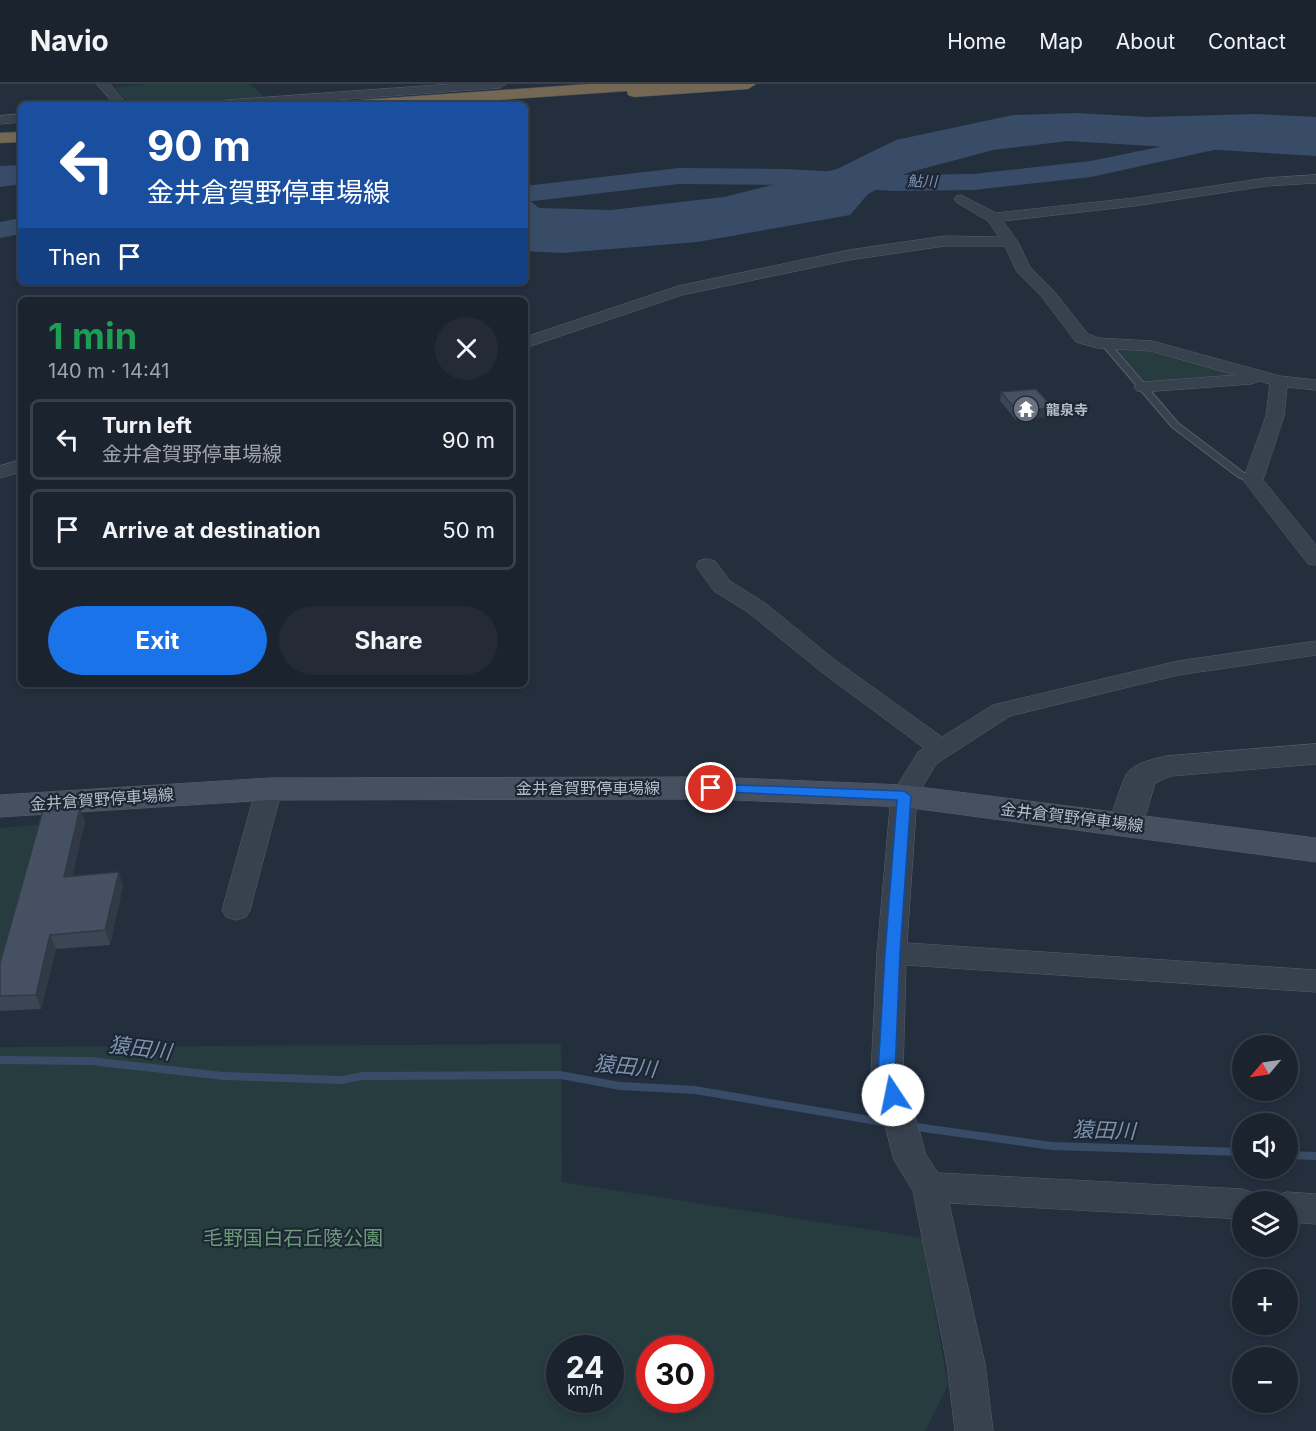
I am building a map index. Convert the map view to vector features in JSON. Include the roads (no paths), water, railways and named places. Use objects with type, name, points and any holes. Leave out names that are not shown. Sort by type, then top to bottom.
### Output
[{"type":"highway","points":[[403,102],[655,84]]},
{"type":"highway","points":[[499,102],[748,84]]},
{"type":"highway","points":[[0,131],[18,129]]},
{"type":"highway","points":[[0,138],[18,136]]},
{"type":"main road","name":"金井倉賀野停車場線","points":[[0,806],[269,789],[711,788],[904,796],[1316,850]]},
{"type":"street","points":[[103,84],[119,102]]},
{"type":"street","points":[[256,102],[500,84]]},
{"type":"street","points":[[0,120],[18,118]]},
{"type":"street","points":[[993,218],[1134,202],[1266,182],[1316,179]]},
{"type":"street","points":[[962,199],[993,218],[1010,242],[1023,269],[1048,294],[1082,338],[1105,343],[1152,346],[1274,380],[1316,385]]},
{"type":"street","points":[[528,342],[678,291],[849,255],[945,241],[1010,242]]},
{"type":"street","points":[[1143,387],[1274,380]]},
{"type":"street","points":[[1274,380],[1275,416],[1253,480],[1316,559]]},
{"type":"street","points":[[0,472],[18,467]]},
{"type":"street","points":[[706,566],[722,586],[757,608],[827,665],[941,748]]},
{"type":"street","points":[[968,1427],[966,1364],[929,1187],[911,1160],[887,1073],[892,953],[904,796],[927,758],[1002,710],[1044,698],[1178,668],[1316,648]]},
{"type":"street","points":[[1124,824],[1131,812],[1141,777],[1166,766],[1316,754]]},
{"type":"street","points":[[236,910],[269,789]]},
{"type":"street","points":[[892,953],[1316,981]]},
{"type":"street","points":[[929,1187],[1232,1203]]},
{"type":"street","points":[[1298,1208],[1316,1209]]},
{"type":"lane","points":[[1105,343],[1176,425],[1241,475],[1253,480]]},
{"type":"water","points":[[1078,113],[1147,117],[1255,114],[1316,117],[1316,156],[1068,141],[993,150],[907,173],[868,194],[850,215],[697,242],[562,253],[528,251],[528,199],[539,208],[611,210],[724,197],[837,169],[896,140],[1013,115]]},
{"type":"water","points":[[18,165],[18,184],[0,187],[0,166]]},
{"type":"waterway","name":"鮎川","points":[[528,194],[679,176],[785,177],[896,183],[973,182],[1091,169],[1241,137],[1316,130]]},
{"type":"waterway","name":"鮎川","points":[[0,230],[18,227]]},
{"type":"waterway","name":"猿田川","points":[[0,1060],[91,1061],[223,1076],[341,1080],[363,1076],[560,1075],[620,1086],[695,1090],[894,1124]]},
{"type":"waterway","name":"猿田川","points":[[909,1126],[1052,1146],[1232,1152]]},
{"type":"waterway","name":"猿田川","points":[[1298,1155],[1316,1156]]},
{"type":"place","name":"龍泉寺","points":[[1026,409]]},
{"type":"park label","name":"毛野国白石丘陵公園","points":[[293,1238]]}]
